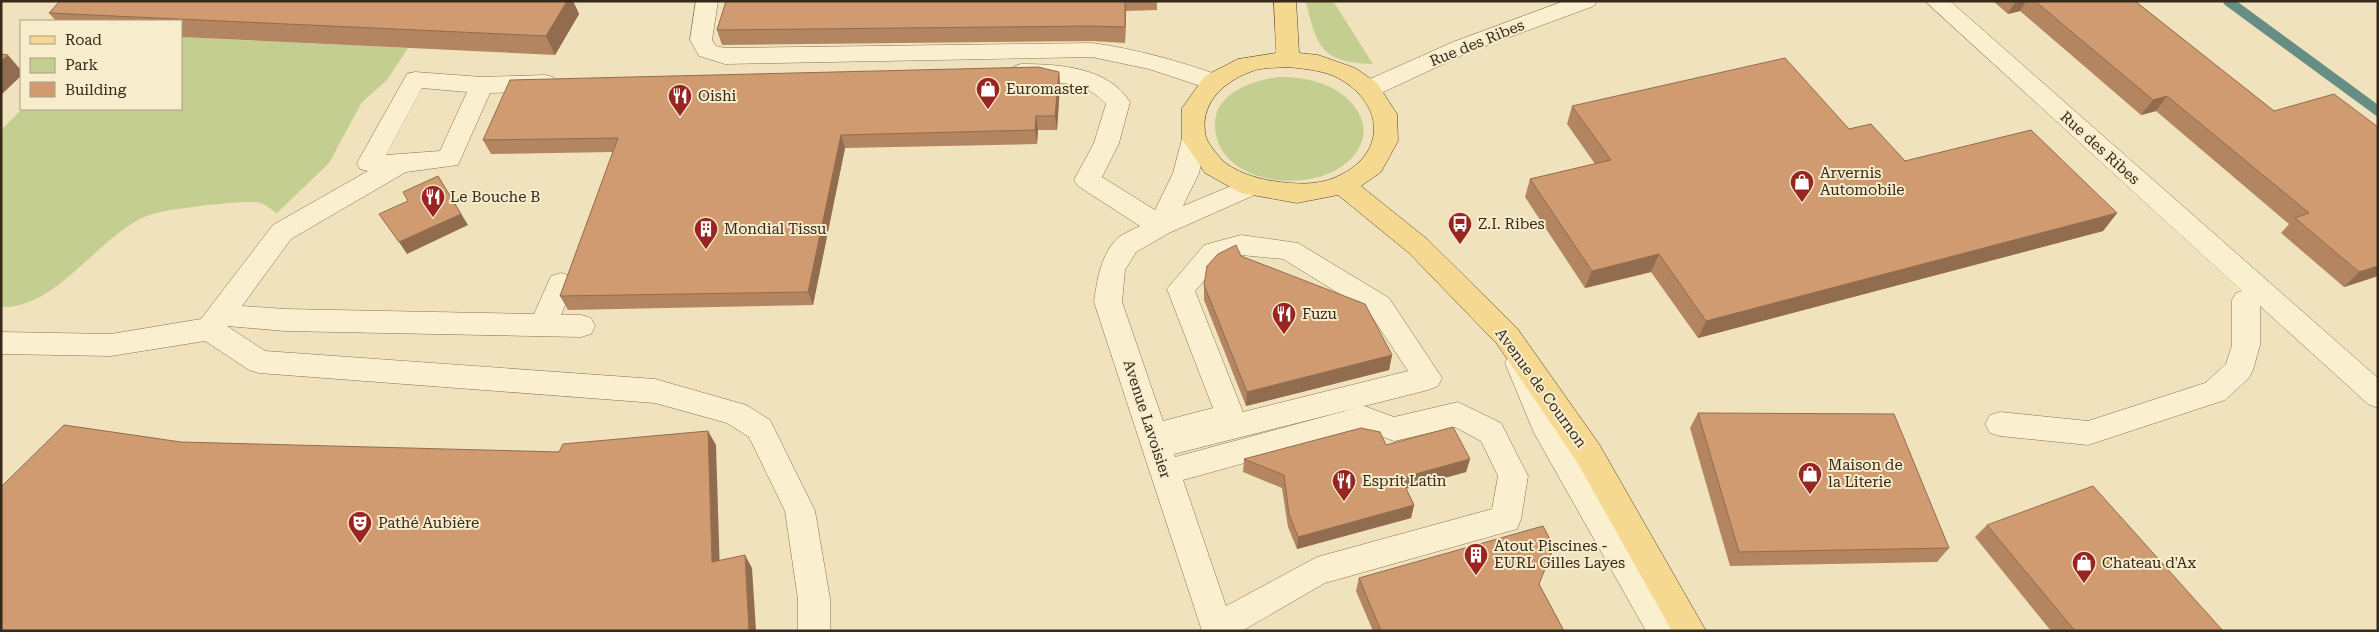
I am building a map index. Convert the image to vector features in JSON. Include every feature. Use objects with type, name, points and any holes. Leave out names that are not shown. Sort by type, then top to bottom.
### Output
[{"type":"main road","points":[[1285,1],[1288,59]]},
{"type":"main road","points":[[1288,59],[1318,63],[1347,73],[1369,89],[1385,114],[1386,141],[1372,166],[1343,185],[1297,194],[1250,187],[1214,167],[1194,139],[1194,108],[1212,82],[1246,64],[1288,59]]},
{"type":"main road","name":"Avenue de Cournon","points":[[1343,185],[1418,246],[1508,336],[1588,452],[1690,631]]},
{"type":"street","points":[[707,1],[700,40],[707,51],[725,56],[1092,50],[1128,55],[1166,65],[1212,82]]},
{"type":"street","name":"Rue des Ribes","points":[[1369,89],[1462,47],[1586,1]]},
{"type":"street","name":"Rue des Ribes","points":[[1936,1],[2378,396]]},
{"type":"street","points":[[860,76],[1040,71],[1100,85],[1118,102],[1113,126],[1098,160],[1098,167],[1087,180],[1160,226],[1186,173],[1194,139]]},
{"type":"street","points":[[482,85],[449,159],[402,164],[369,163],[414,80],[482,85],[571,83]]},
{"type":"street","points":[[214,322],[282,232],[402,164]]},
{"type":"street","name":"Avenue Lavoisier","points":[[1218,629],[1108,302],[1112,269],[1127,245],[1160,226],[1250,187]]},
{"type":"street","points":[[1242,245],[1289,250],[1379,305],[1428,378],[1158,451],[1230,415],[1181,289],[1213,252],[1242,245]]},
{"type":"street","points":[[543,325],[561,283]]},
{"type":"street","points":[[2000,424],[2088,433],[2215,392],[2239,370],[2246,345],[2246,300],[2264,294]]},
{"type":"street","points":[[1,343],[111,345],[214,322],[285,320],[581,326]]},
{"type":"street","points":[[214,322],[259,362],[655,391],[736,413],[760,428],[800,511],[814,599],[814,631]]},
{"type":"street","points":[[1508,336],[1544,424],[1664,631]]},
{"type":"street","points":[[1158,451],[1364,418],[1394,429],[1458,414],[1492,432],[1513,476],[1506,519],[1317,571],[1218,629]]},
{"type":"green space","points":[[1306,1],[1333,1],[1373,64],[1342,60],[1324,49],[1313,30]]},
{"type":"green space","points":[[182,37],[408,48],[387,80],[362,102],[329,163],[277,213],[261,203],[242,202],[182,208],[147,216],[124,229],[74,272],[38,298],[20,305],[1,307],[1,130],[21,110],[182,110]]},
{"type":"green space","points":[[1279,77],[1300,78],[1320,83],[1347,98],[1354,106],[1362,121],[1364,132],[1359,148],[1345,164],[1325,175],[1301,180],[1276,180],[1253,174],[1233,163],[1220,146],[1215,124],[1221,104],[1228,96],[1247,85]]},
{"type":"building","points":[[60,1],[567,1],[546,36],[49,13]]},
{"type":"building","points":[[726,1],[1125,1],[1125,27],[717,30]]},
{"type":"building","points":[[2035,1],[2135,1],[2274,111],[2334,94],[2378,127],[2378,266],[2359,272],[2295,218],[2309,213],[2167,96],[2153,100]]},
{"type":"building","points":[[1,54],[8,55],[1,61]]},
{"type":"building","name":"Arvernis Automobile","points":[[1785,58],[1849,129],[1871,124],[1905,161],[2031,130],[2117,213],[1706,321],[1659,254],[1592,271],[1530,179],[1611,160],[1572,106]]},
{"type":"building","points":[[1038,67],[1059,72],[1055,116],[1036,116],[1035,130],[841,135],[808,292],[560,296],[618,138],[483,140],[510,80]]},
{"type":"building","points":[[438,176],[461,214],[399,242],[379,214],[408,201],[403,192]]},
{"type":"building","points":[[1236,245],[1241,256],[1365,304],[1392,355],[1247,392],[1204,285],[1207,266],[1218,254]]},
{"type":"building","name":"Maison de la Literie","points":[[1698,413],[1894,414],[1949,548],[1739,552]]},
{"type":"building","name":"Pathé Aubière","points":[[64,425],[181,442],[559,452],[563,444],[708,431],[712,562],[745,555],[749,631],[1,631],[1,487]]},
{"type":"building","name":"Esprit Latin","points":[[1453,427],[1470,459],[1401,478],[1414,505],[1298,537],[1289,514],[1284,475],[1244,459],[1361,428],[1380,432],[1386,445]]},
{"type":"building","name":"Chateau d'Ax","points":[[2093,486],[2223,631],[2075,631],[1987,525]]},
{"type":"building","name":"Atout Piscines - EURL Gilles Layes","points":[[1543,526],[1554,547],[1539,584],[1564,631],[1381,631],[1359,578]]},
{"type":"waterway","points":[[2228,1],[2378,111]]},
{"type":"place","name":"Euromaster","points":[[988,110]]},
{"type":"place","name":"Oishi","points":[[680,117]]},
{"type":"place","name":"Arvernis Automobile","points":[[1802,203]]},
{"type":"place","name":"Le Bouche B","points":[[433,218]]},
{"type":"place","name":"Z.I. Ribes","points":[[1460,245]]},
{"type":"place","name":"Mondial Tissu","points":[[706,250]]},
{"type":"place","name":"Fuzu","points":[[1284,335]]},
{"type":"place","name":"Maison de la Literie","points":[[1810,495]]},
{"type":"place","name":"Esprit Latin","points":[[1344,502]]},
{"type":"place","name":"Pathé Aubière","points":[[360,544]]},
{"type":"place","name":"Atout Piscines - EURL Gilles Layes","points":[[1476,576]]},
{"type":"place","name":"Chateau d'Ax","points":[[2084,584]]}]
